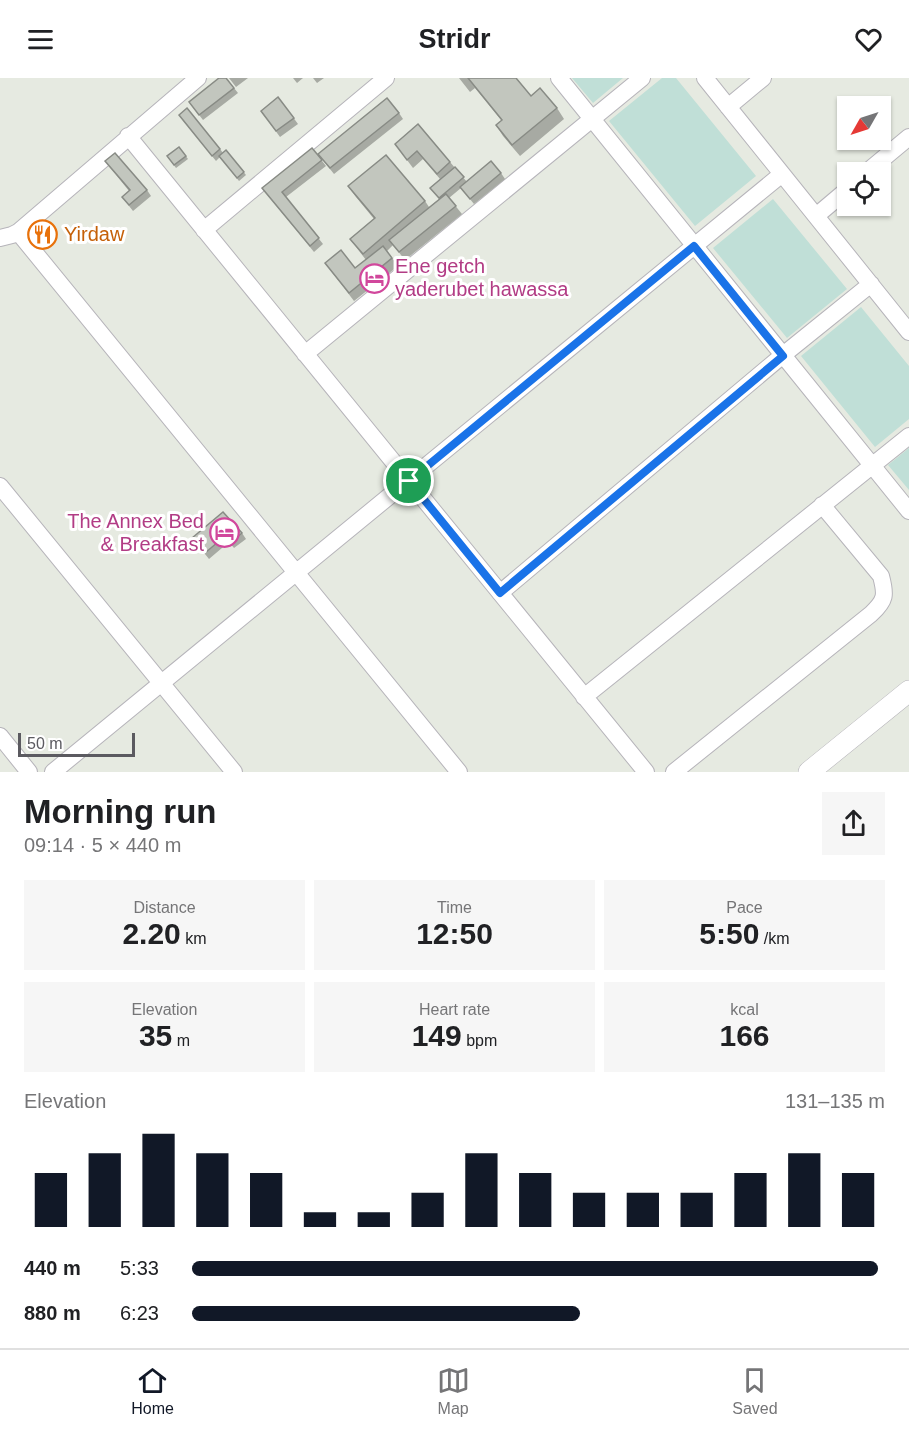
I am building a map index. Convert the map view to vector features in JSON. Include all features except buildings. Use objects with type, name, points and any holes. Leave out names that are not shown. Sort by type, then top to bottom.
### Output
[{"type":"street","points":[[0,238],[18,232],[198,78]]},
{"type":"street","points":[[204,230],[386,78]]},
{"type":"street","points":[[559,78],[909,511]]},
{"type":"street","points":[[305,354],[642,78]]},
{"type":"street","points":[[705,78],[871,284],[907,324]]},
{"type":"street","points":[[728,107],[763,78]]},
{"type":"street","points":[[128,136],[646,772]]},
{"type":"street","points":[[879,162],[909,137]]},
{"type":"street","points":[[53,772],[782,174]]},
{"type":"street","points":[[816,216],[837,198]]},
{"type":"street","points":[[18,232],[459,772]]},
{"type":"street","points":[[500,593],[871,284]]},
{"type":"street","points":[[584,697],[909,436]]},
{"type":"street","points":[[0,486],[234,772]]},
{"type":"street","points":[[674,772],[871,614],[884,601],[885,590],[880,576],[822,506]]},
{"type":"street","points":[[809,772],[909,691]]},
{"type":"street","points":[[0,736],[29,772]]},
{"type":"shaded area","points":[[572,78],[623,78],[593,103]]},
{"type":"shaded area","points":[[662,78],[676,78],[756,176],[695,226],[609,121]]},
{"type":"shaded area","points":[[773,199],[847,289],[787,338],[713,248]]},
{"type":"shaded area","points":[[861,307],[909,366],[909,419],[875,447],[801,356]]},
{"type":"shaded area","points":[[909,448],[909,490],[888,465]]},
{"type":"place","name":"Yirdaw","points":[[43,234]]},
{"type":"place","name":"Ene getch yaderubet hawassa","points":[[374,278]]},
{"type":"place","name":"The Annex Bed & Breakfast","points":[[225,533]]},
{"type":"route","points":[[694,246],[783,356],[500,593],[409,481],[694,246]]}]
